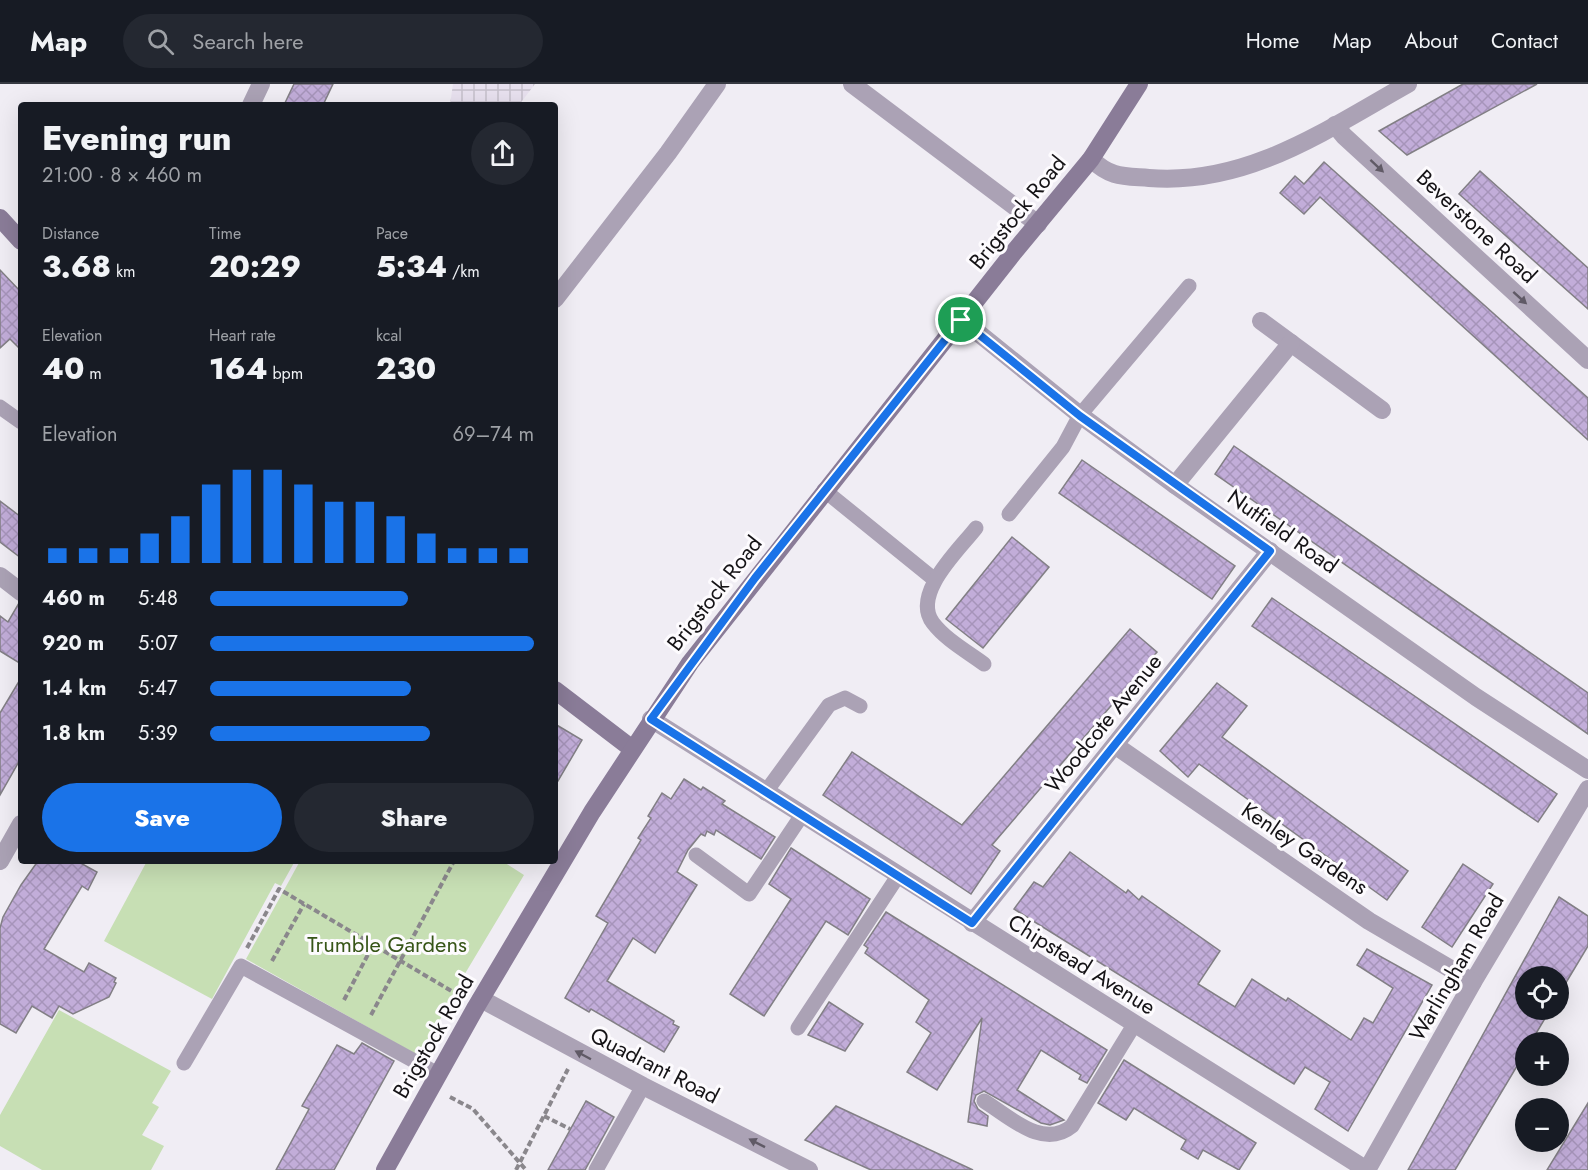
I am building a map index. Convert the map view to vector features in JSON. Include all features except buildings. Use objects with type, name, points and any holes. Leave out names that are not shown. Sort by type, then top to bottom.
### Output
[{"type":"main road","name":"Brigstock Road","points":[[385,1170],[478,1003],[631,748],[651,719],[690,663],[825,490],[1091,159],[1139,84]]},
{"type":"main road","points":[[0,218],[18,237]]},
{"type":"main road","points":[[558,692],[631,748]]},
{"type":"street","points":[[252,102],[261,84]]},
{"type":"street","points":[[558,295],[668,153],[717,84]]},
{"type":"street","points":[[852,84],[1038,224]]},
{"type":"street","points":[[1091,159],[1104,172],[1129,177],[1196,179],[1238,171],[1335,125],[1408,84]]},
{"type":"street","name":"Beverstone Road","points":[[1335,125],[1344,136],[1588,360]]},
{"type":"street","name":"Nutfield Road","points":[[961,320],[1080,416],[1175,485],[1476,697],[1588,770]]},
{"type":"street","points":[[1261,321],[1382,410]]},
{"type":"street","points":[[1175,485],[1292,343]]},
{"type":"street","name":"Woodcote Avenue","points":[[972,923],[1270,551]]},
{"type":"street","points":[[0,576],[18,590]]},
{"type":"street","name":"Chipstead Avenue","points":[[651,719],[765,793],[1367,1170]]},
{"type":"street","name":"Kenley Gardens","points":[[1116,746],[1369,921],[1473,982]]},
{"type":"street","name":"Warlingham Road","points":[[1367,1170],[1473,982],[1588,789]]},
{"type":"street","points":[[0,861],[18,829]]},
{"type":"street","name":"Quadrant Road","points":[[478,1003],[643,1086],[779,1163],[809,1170]]},
{"type":"lane","points":[[1010,514],[1063,447],[1080,416],[1189,286]]},
{"type":"lane","points":[[0,407],[18,420]]},
{"type":"lane","points":[[825,490],[935,580]]},
{"type":"lane","points":[[976,528],[935,580],[927,598],[929,617],[941,631],[984,664]]},
{"type":"lane","points":[[765,793],[829,705],[845,698],[860,706]]},
{"type":"lane","points":[[696,855],[748,894],[802,815]]},
{"type":"lane","points":[[798,1028],[898,876]]},
{"type":"lane","points":[[184,1063],[241,966],[334,1017],[435,1081]]},
{"type":"lane","points":[[984,1101],[1039,1136],[1061,1133],[1072,1126],[1134,1025]]},
{"type":"lane","points":[[596,1170],[643,1086]]},
{"type":"path","points":[[369,1018],[452,864]]},
{"type":"path","points":[[241,966],[242,958],[279,889],[400,961],[478,1003]]},
{"type":"path","points":[[262,978],[304,904]]},
{"type":"path","points":[[334,1017],[374,945]]},
{"type":"path","points":[[516,1170],[577,1052]]},
{"type":"path","points":[[435,1081],[473,1109],[526,1170]]},
{"type":"path","points":[[544,1116],[570,1129]]},
{"type":"shaded area","points":[[453,84],[535,84],[521,102],[450,102]]},
{"type":"green space","points":[[145,864],[293,864],[281,886],[275,883],[212,999],[104,941]]},
{"type":"green space","name":"Trumble Gardens","points":[[298,864],[507,864],[524,875],[454,992],[421,1057],[246,959]]},
{"type":"green space","points":[[59,1010],[171,1071],[152,1103],[159,1107],[142,1135],[164,1146],[151,1170],[42,1170],[0,1146],[0,1115]]},
{"type":"route","points":[[961,320],[1080,416],[1270,551],[972,923],[651,719],[690,663],[755,578],[961,320]]}]
